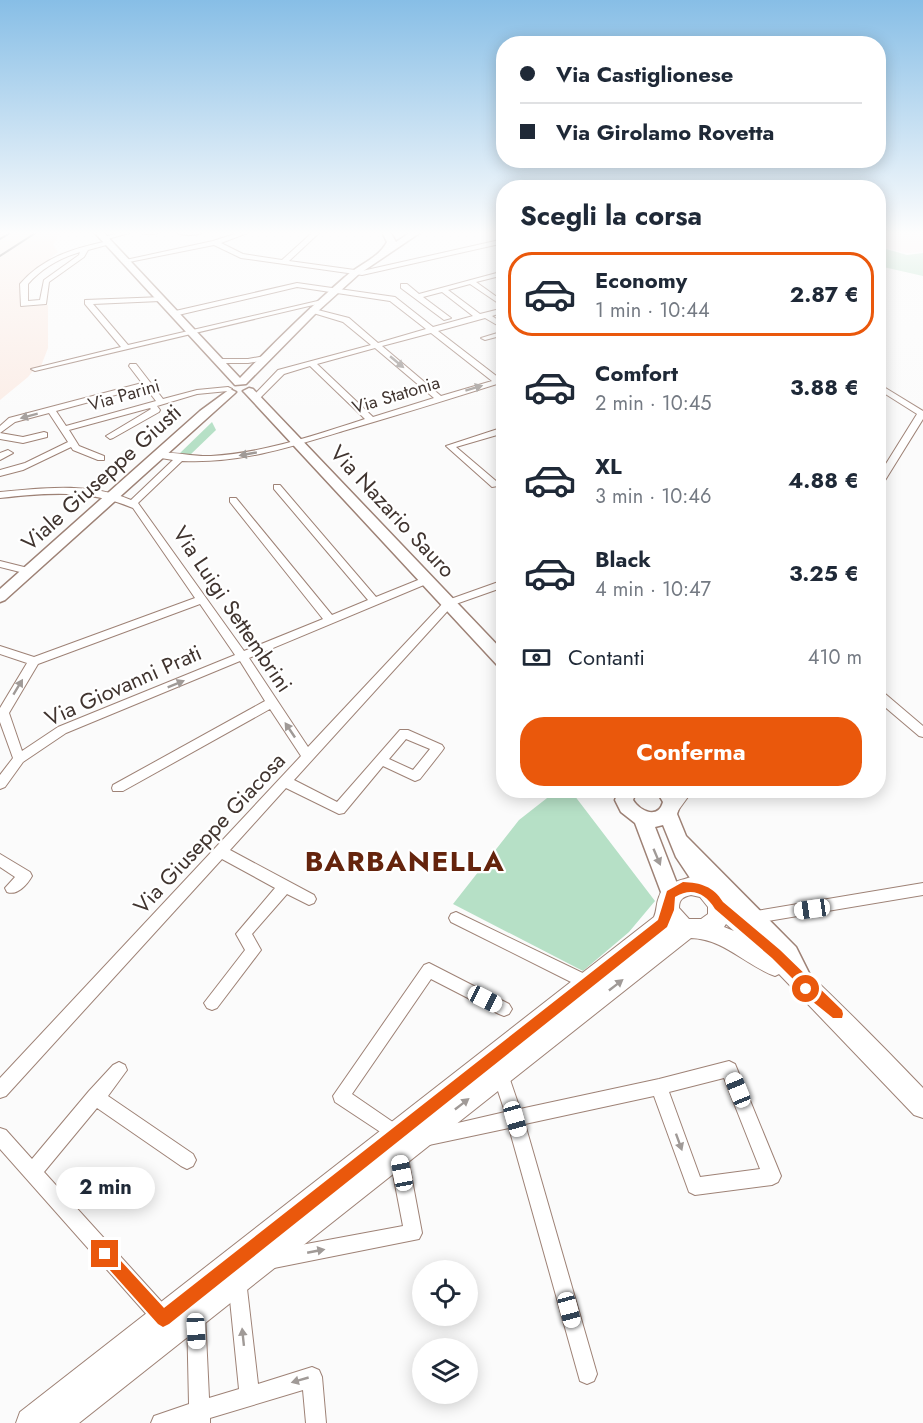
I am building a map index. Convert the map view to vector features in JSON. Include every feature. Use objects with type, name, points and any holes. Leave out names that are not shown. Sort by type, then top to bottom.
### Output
[{"type":"main road","points":[[247,389],[252,373],[265,358],[326,298]]},
{"type":"main road","name":"Via Nazario Sauro","points":[[160,299],[496,654]]},
{"type":"main road","name":"Viale Giuseppe Giusti","points":[[0,597],[229,391],[231,385],[247,389]]},
{"type":"main road","name":"Viale Giuseppe Giusti","points":[[204,413],[247,389]]},
{"type":"main road","points":[[624,798],[629,812],[643,819],[657,820],[670,811]]},
{"type":"main road","points":[[496,1066],[697,928],[718,920],[716,901],[692,867],[676,838],[670,811],[670,798]]},
{"type":"main road","points":[[643,819],[675,921],[697,928],[765,958],[837,1014]]},
{"type":"main road","points":[[676,838],[789,953],[804,981]]},
{"type":"main road","points":[[63,1421],[168,1324],[196,1311],[259,1262],[496,1066],[586,982],[662,923],[669,902],[683,887],[699,887],[776,954],[837,1014],[923,1106]]},
{"type":"main road","points":[[31,1423],[168,1324],[404,1142]]},
{"type":"street","points":[[24,298],[24,304],[43,302],[44,298]]},
{"type":"street","points":[[174,314],[240,298]]},
{"type":"street","points":[[392,298],[496,378]]},
{"type":"street","points":[[421,298],[447,318]]},
{"type":"street","points":[[457,298],[496,323]]},
{"type":"street","points":[[126,348],[88,302],[160,299]]},
{"type":"street","points":[[35,369],[322,302]]},
{"type":"street","points":[[313,310],[346,320],[440,399]]},
{"type":"street","points":[[247,389],[281,372],[496,312]]},
{"type":"street","points":[[485,339],[496,336]]},
{"type":"street","points":[[218,361],[248,361],[265,358]]},
{"type":"street","points":[[312,364],[371,420]]},
{"type":"street","points":[[133,366],[161,402]]},
{"type":"street","points":[[0,430],[12,420],[146,384]]},
{"type":"street","name":"Via Statonia","points":[[158,455],[179,459],[198,459],[249,455],[496,384]]},
{"type":"street","points":[[886,390],[922,412],[886,471]]},
{"type":"street","name":"Via Parini","points":[[64,429],[197,392],[229,391]]},
{"type":"street","points":[[197,392],[210,399],[204,413]]},
{"type":"street","points":[[110,436],[156,410],[151,404]]},
{"type":"street","points":[[51,410],[76,448],[101,458]]},
{"type":"street","points":[[908,435],[923,427]]},
{"type":"street","points":[[496,432],[450,446],[496,485]]},
{"type":"street","points":[[0,436],[24,441],[44,435]]},
{"type":"street","points":[[0,473],[18,471],[73,443]]},
{"type":"street","points":[[0,495],[64,489],[113,496],[132,504],[179,459]]},
{"type":"street","points":[[277,487],[375,602]]},
{"type":"street","points":[[233,500],[331,621]]},
{"type":"street","name":"Via Luigi Settembrini","points":[[132,504],[202,599],[308,757]]},
{"type":"street","points":[[0,564],[28,571]]},
{"type":"street","name":"Via Giovanni Prati","points":[[0,784],[19,759],[62,730],[428,580]]},
{"type":"street","points":[[449,603],[496,586]]},
{"type":"street","points":[[0,650],[34,661],[202,599]]},
{"type":"street","name":"Via Giuseppe Giacosa","points":[[0,1090],[449,603]]},
{"type":"street","points":[[19,759],[3,712],[34,661]]},
{"type":"street","points":[[886,701],[923,733]]},
{"type":"street","points":[[118,788],[271,703]]},
{"type":"street","points":[[286,782],[339,809],[381,759]]},
{"type":"street","points":[[670,811],[681,798]]},
{"type":"street","points":[[221,852],[309,899]]},
{"type":"street","points":[[0,860],[25,876],[12,888]]},
{"type":"street","points":[[212,1003],[254,950],[243,934],[285,886]]},
{"type":"street","points":[[756,917],[923,889]]},
{"type":"street","points":[[456,918],[586,982]]},
{"type":"street","points":[[504,1009],[429,970],[341,1096],[404,1142],[659,1087],[729,1069],[772,1176],[695,1186],[659,1087]]},
{"type":"street","points":[[496,1066],[515,1119],[587,1374]]},
{"type":"street","points":[[33,1173],[119,1070]]},
{"type":"street","points":[[95,1097],[187,1160]]},
{"type":"street","points":[[0,1136],[168,1324]]},
{"type":"street","points":[[259,1262],[413,1233],[404,1142]]},
{"type":"street","points":[[237,1279],[249,1395]]},
{"type":"street","points":[[196,1311],[200,1417]]},
{"type":"street","points":[[161,1423],[200,1417],[249,1395],[312,1377],[316,1423]]},
{"type":"shaded area","points":[[0,298],[23,298],[24,307],[48,305],[48,348],[41,366],[36,367],[28,377],[0,400]]},
{"type":"green space","points":[[212,422],[216,430],[190,455],[179,454]]},
{"type":"green space","points":[[547,798],[576,798],[655,901],[629,932],[583,971],[453,904],[519,820]]},
{"type":"district","name":"BARBANELLA","points":[[405,861]]},
{"type":"route","points":[[105,1254],[163,1319],[662,923],[668,910],[668,899],[676,890],[683,887],[699,887],[707,891],[719,905],[776,954],[837,1014],[806,989]]}]
